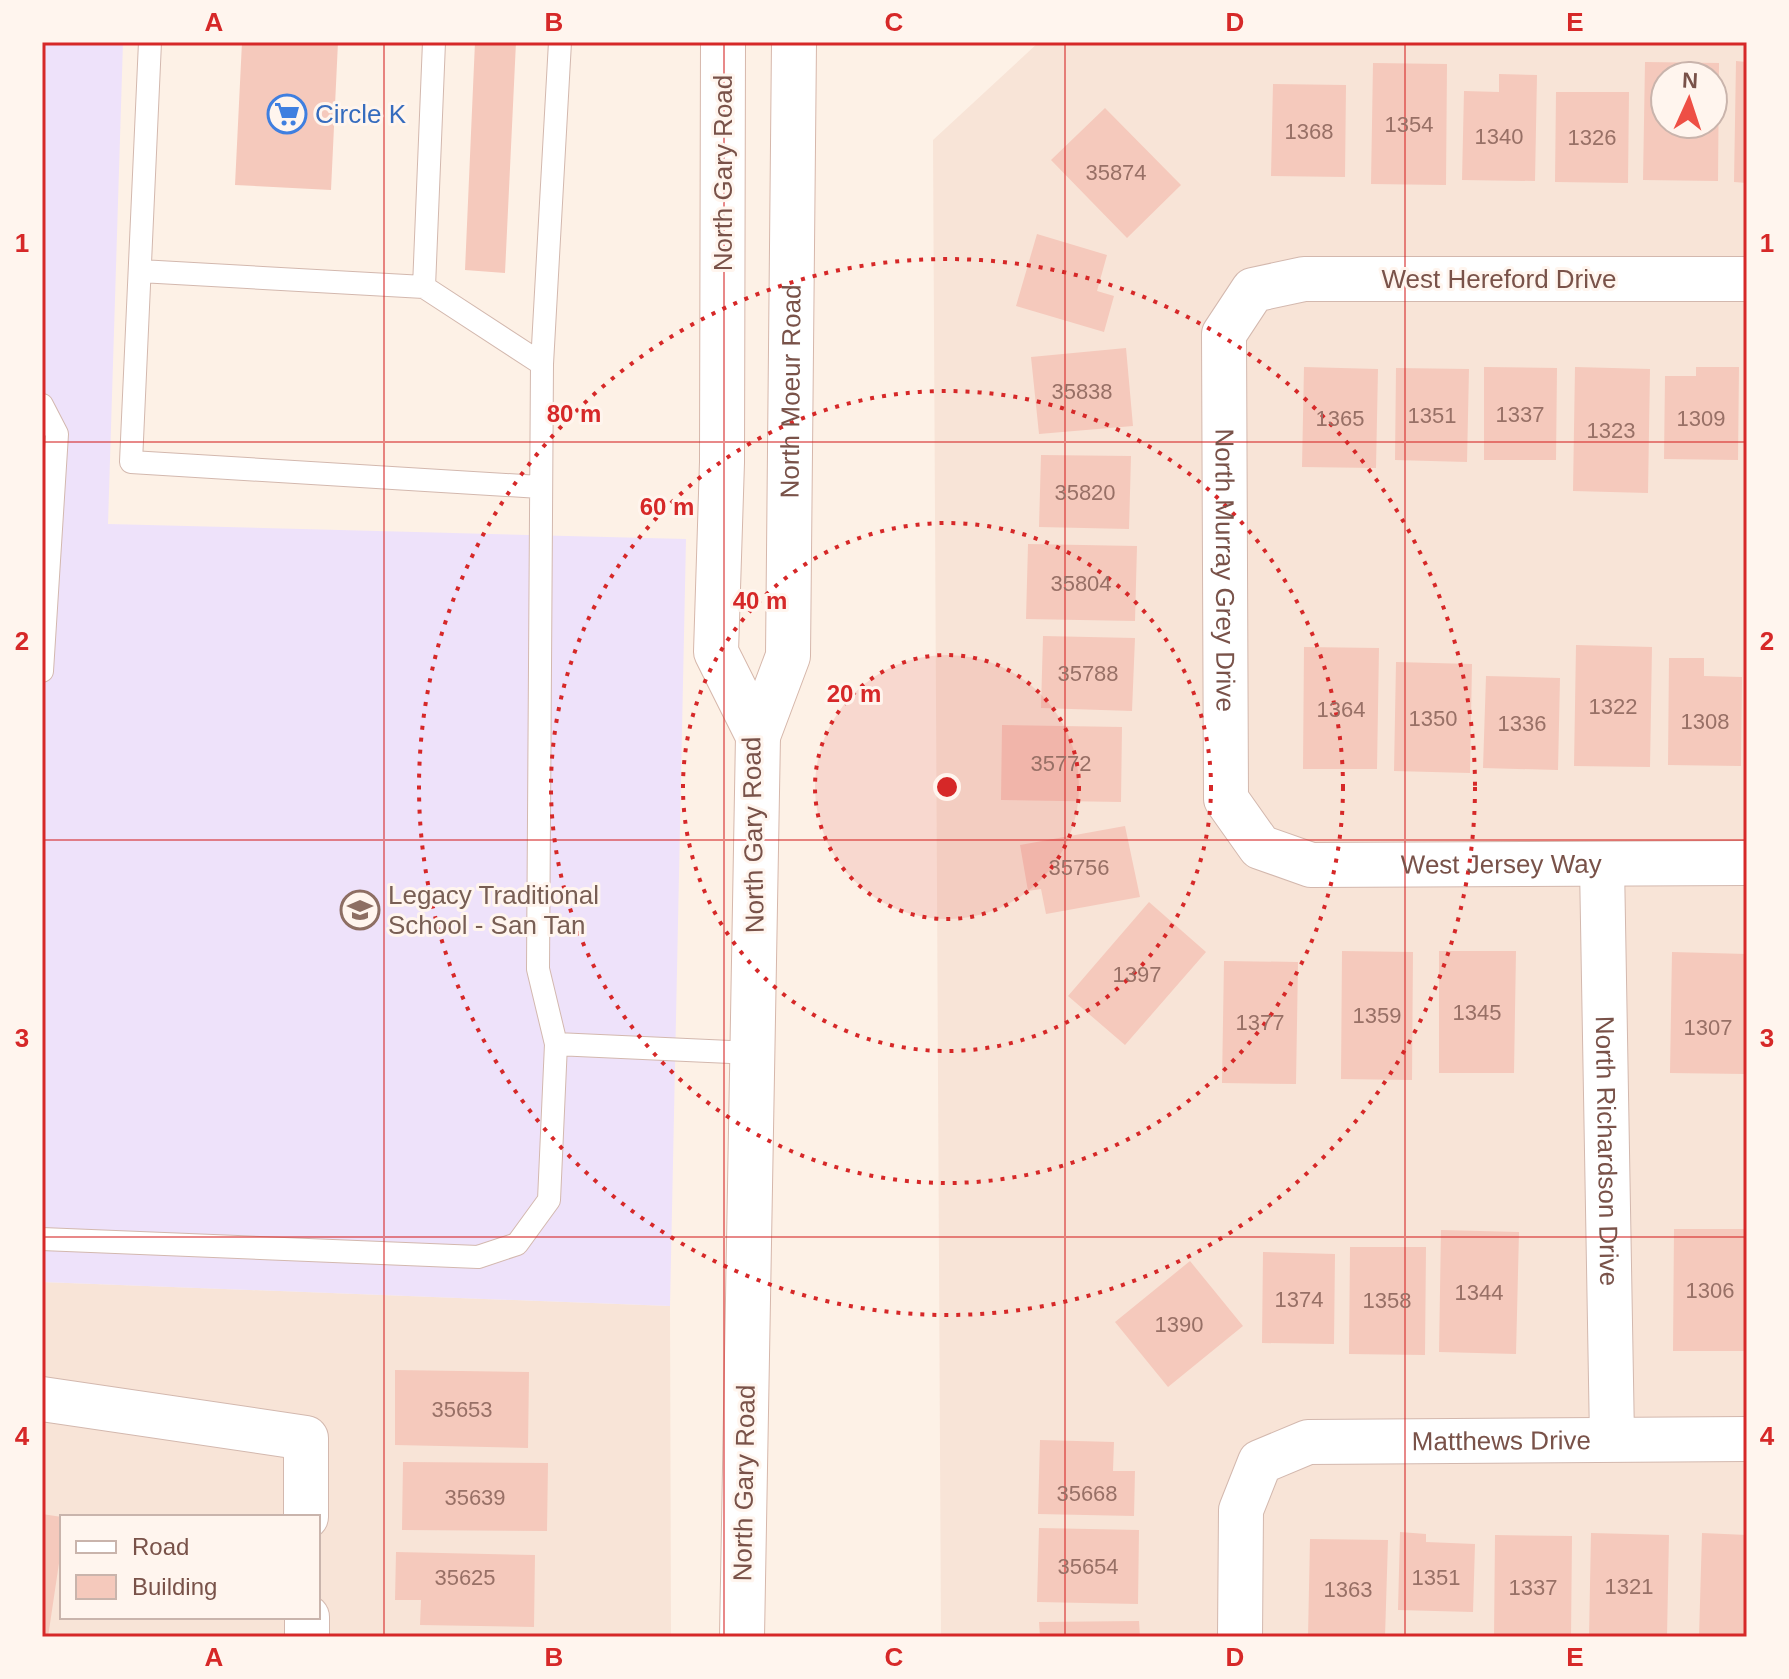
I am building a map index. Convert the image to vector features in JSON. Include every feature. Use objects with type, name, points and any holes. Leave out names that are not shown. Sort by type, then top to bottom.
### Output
[{"type":"street","name":"North Gary Road","points":[[723,42],[722,462],[716,652],[758,736],[742,1637]]},
{"type":"street","name":"North Moeur Road","points":[[758,736],[788,656],[794,42]]},
{"type":"street","name":"West Hereford Drive","points":[[1253,290],[1304,279],[1747,279]]},
{"type":"street","name":"North Murray Grey Drive","points":[[1253,290],[1224,334],[1226,799],[1260,847]]},
{"type":"street","name":"West Jersey Way","points":[[1260,847],[1311,865],[1747,863]]},
{"type":"street","name":"North Richardson Drive","points":[[1602,865],[1612,1438]]},
{"type":"street","points":[[42,1399],[306,1438],[306,1515]]},
{"type":"street","name":"Matthews Drive","points":[[1240,1637],[1241,1510],[1260,1462],[1308,1442],[1747,1439]]},
{"type":"lane","points":[[150,42],[131,462],[540,487]]},
{"type":"lane","points":[[424,287],[434,42]]},
{"type":"lane","points":[[42,1239],[478,1257],[517,1244],[549,1200],[556,1044],[538,969],[540,487],[542,364],[560,42]]},
{"type":"lane","points":[[140,271],[424,287],[542,364]]},
{"type":"lane","points":[[42,405],[57,434],[42,671]]},
{"type":"lane","points":[[556,1044],[752,1053]]},
{"type":"shaded area","name":"Legacy Traditional School - San Tan","points":[[42,42],[123,42],[108,524],[686,539],[670,1306],[42,1282]]},
{"type":"shaded area","points":[[1039,42],[1747,42],[1747,1637],[941,1637],[933,140]]},
{"type":"shaded area","points":[[42,1282],[670,1306],[671,1637],[42,1637]]},
{"type":"building","name":"Circle K","points":[[242,42],[338,42],[331,190],[235,185]]},
{"type":"building","name":"Circle K","points":[[475,42],[516,42],[505,273],[465,270]]},
{"type":"building","points":[[1736,61],[1747,62],[1747,183],[1734,182]]},
{"type":"building","points":[[1645,62],[1649,62],[1649,140],[1718,140],[1718,181],[1643,180]]},
{"type":"building","points":[[1373,63],[1447,64],[1446,185],[1371,184]]},
{"type":"building","points":[[1499,74],[1537,75],[1535,181],[1462,180],[1464,91],[1499,92]]},
{"type":"building","points":[[1273,84],[1346,85],[1345,177],[1271,176]]},
{"type":"building","points":[[1556,92],[1629,92],[1628,183],[1555,182]]},
{"type":"building","points":[[1105,108],[1181,185],[1127,238],[1051,160]]},
{"type":"building","points":[[1037,234],[1107,255],[1097,291],[1114,296],[1104,332],[1016,306]]},
{"type":"building","points":[[1126,348],[1133,426],[1039,434],[1031,357]]},
{"type":"building","points":[[1304,367],[1378,369],[1376,468],[1302,467]]},
{"type":"building","points":[[1484,367],[1557,368],[1556,460],[1484,460]]},
{"type":"building","points":[[1575,367],[1650,369],[1648,493],[1573,491]]},
{"type":"building","points":[[1696,367],[1739,367],[1738,460],[1664,459],[1665,376],[1696,376]]},
{"type":"building","points":[[1396,368],[1469,369],[1467,462],[1395,460]]},
{"type":"building","points":[[1041,455],[1131,456],[1129,529],[1039,527]]},
{"type":"building","points":[[1028,544],[1137,546],[1135,621],[1026,619]]},
{"type":"building","points":[[1043,636],[1135,638],[1132,711],[1041,708]]},
{"type":"building","points":[[1576,645],[1652,647],[1650,767],[1574,766]]},
{"type":"building","points":[[1304,647],[1379,648],[1377,769],[1303,769]]},
{"type":"building","points":[[1669,658],[1704,658],[1704,676],[1742,677],[1741,766],[1668,765]]},
{"type":"building","points":[[1396,662],[1472,664],[1470,773],[1394,771]]},
{"type":"building","points":[[1486,676],[1560,678],[1558,770],[1483,768]]},
{"type":"building","points":[[1002,725],[1122,727],[1121,802],[1001,800]]},
{"type":"building","points":[[1125,826],[1140,897],[1046,914],[1041,889],[1028,891],[1020,845]]},
{"type":"building","points":[[1149,902],[1206,952],[1125,1045],[1068,996]]},
{"type":"building","points":[[1342,951],[1413,952],[1412,1080],[1341,1079]]},
{"type":"building","points":[[1439,951],[1516,951],[1514,1073],[1439,1073]]},
{"type":"building","points":[[1672,952],[1747,954],[1745,1074],[1670,1073]]},
{"type":"building","points":[[1224,961],[1298,962],[1296,1084],[1222,1083]]},
{"type":"building","points":[[1674,1229],[1747,1229],[1747,1351],[1673,1351]]},
{"type":"building","points":[[1441,1230],[1519,1232],[1516,1354],[1439,1352]]},
{"type":"building","points":[[1350,1247],[1426,1247],[1425,1355],[1349,1354]]},
{"type":"building","points":[[1263,1252],[1335,1254],[1334,1344],[1262,1343]]},
{"type":"building","points":[[1190,1261],[1243,1326],[1168,1387],[1115,1322]]},
{"type":"building","points":[[395,1370],[529,1372],[528,1448],[395,1445]]},
{"type":"building","points":[[1040,1440],[1114,1442],[1113,1471],[1135,1471],[1134,1516],[1038,1514]]},
{"type":"building","points":[[403,1462],[548,1463],[547,1531],[402,1530]]},
{"type":"building","points":[[42,1514],[60,1517],[60,1556],[48,1637],[42,1636]]},
{"type":"building","points":[[1039,1528],[1139,1530],[1138,1604],[1037,1602]]},
{"type":"building","points":[[1400,1532],[1426,1534],[1426,1542],[1475,1544],[1473,1612],[1398,1610]]},
{"type":"building","points":[[1591,1533],[1669,1535],[1667,1637],[1589,1637]]},
{"type":"building","points":[[1702,1533],[1747,1535],[1747,1637],[1699,1637]]},
{"type":"building","points":[[1495,1535],[1572,1536],[1571,1637],[1494,1637]]},
{"type":"building","points":[[1310,1539],[1388,1540],[1385,1637],[1308,1637]]},
{"type":"building","points":[[396,1552],[535,1555],[534,1627],[420,1625],[421,1600],[395,1600]]},
{"type":"building","points":[[1139,1621],[1140,1637],[1040,1637],[1039,1622]]},
{"type":"place","name":"Circle K","points":[[287,114]]},
{"type":"place","name":"Legacy Traditional School - San Tan","points":[[360,910]]}]
